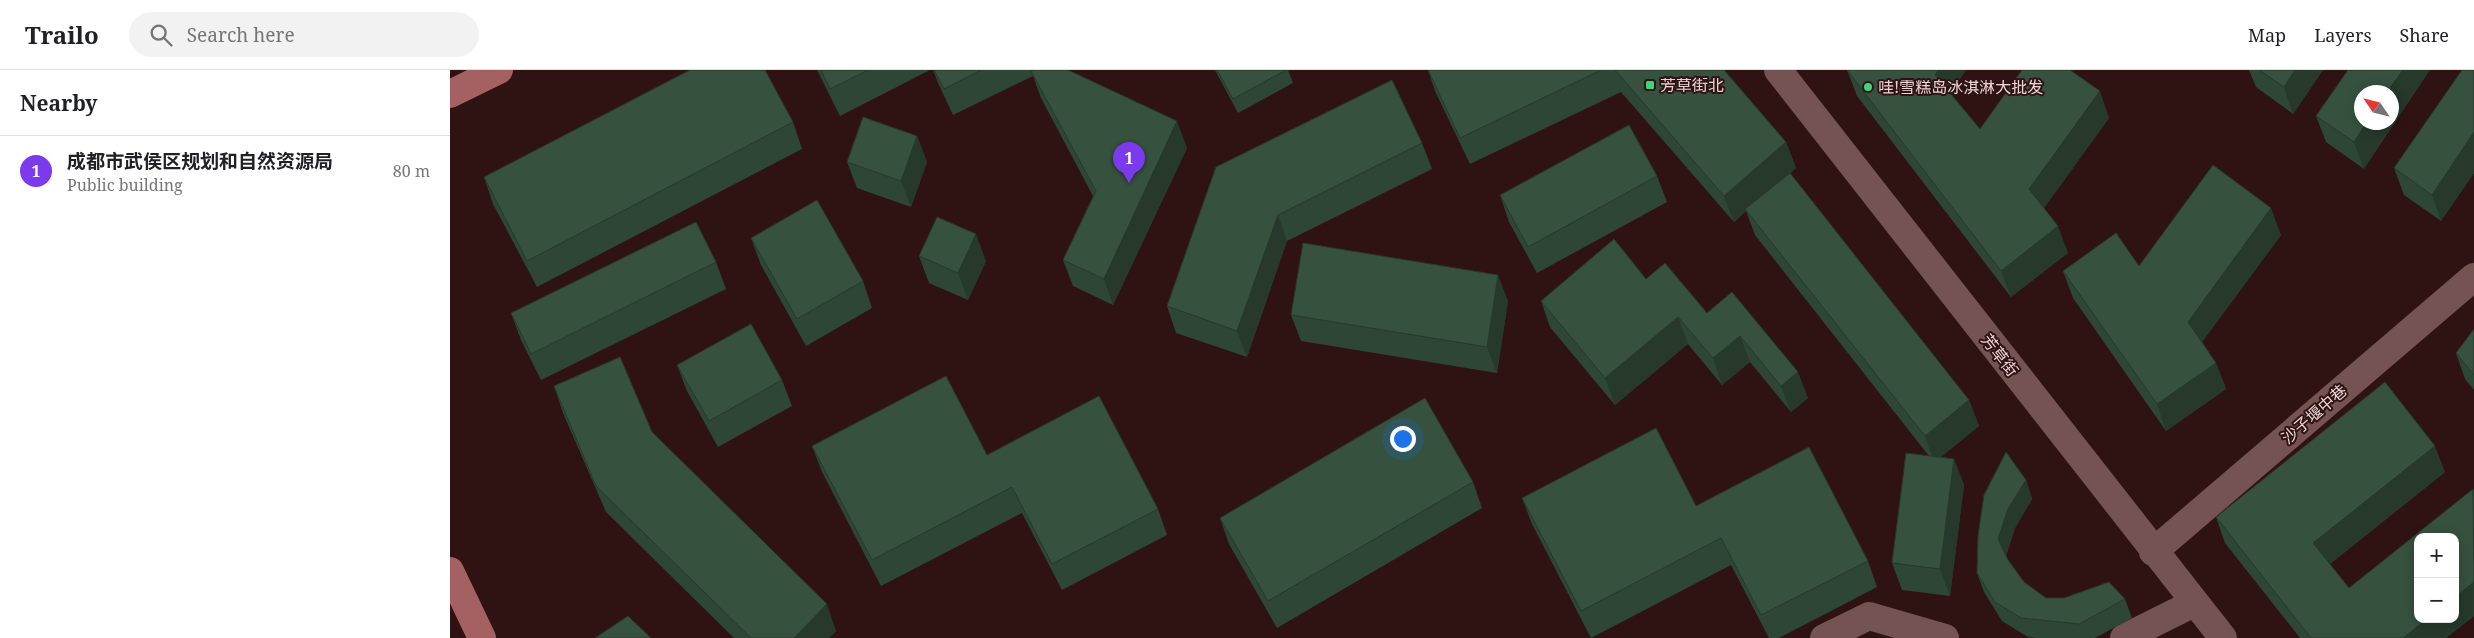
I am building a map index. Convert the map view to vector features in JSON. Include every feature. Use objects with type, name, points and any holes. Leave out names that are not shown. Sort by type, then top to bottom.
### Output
[{"type":"main road","points":[[450,94],[499,70]]},
{"type":"main road","points":[[450,571],[482,638]]},
{"type":"street","name":"芳草街","points":[[1778,70],[2153,552],[2223,638]]},
{"type":"street","name":"沙子堰中巷","points":[[2153,552],[2474,277]]},
{"type":"street","points":[[2124,638],[2194,603]]},
{"type":"street","points":[[1824,638],[1869,616],[1945,638]]},
{"type":"building","points":[[690,70],[765,70],[793,122],[527,261],[484,177]]},
{"type":"building","points":[[821,70],[868,70],[830,89]]},
{"type":"building","points":[[934,70],[981,70],[944,89]]},
{"type":"building","points":[[1068,70],[1177,121],[1104,279],[1063,260],[1096,191],[1031,71]]},
{"type":"building","points":[[1217,70],[1286,70],[1233,99]]},
{"type":"building","points":[[1428,70],[1601,70],[1460,138]]},
{"type":"building","points":[[1615,70],[1724,70],[1786,142],[1724,196]]},
{"type":"building","points":[[1847,70],[1938,70],[1935,75],[1980,129],[2022,70],[2070,70],[2100,91],[2029,189],[2058,226],[2001,271]]},
{"type":"building","points":[[2259,70],[2295,70],[2284,87]]},
{"type":"building","points":[[2348,70],[2403,70],[2392,85],[2354,85],[2354,130],[2362,130],[2354,142],[2316,116]]},
{"type":"building","points":[[2462,70],[2474,70],[2474,132],[2432,195],[2394,168]]},
{"type":"building","points":[[1392,80],[1422,143],[1278,215],[1237,331],[1167,306],[1216,167]]},
{"type":"building","points":[[863,117],[917,136],[901,181],[847,162]]},
{"type":"building","points":[[1629,125],[1657,176],[1528,247],[1500,195]]},
{"type":"building","points":[[2213,165],[2271,208],[2188,322],[2216,363],[2157,404],[2063,271],[2116,233],[2139,266]]},
{"type":"building","points":[[1790,173],[1969,400],[1925,436],[1745,209]]},
{"type":"building","points":[[817,200],[863,281],[797,319],[751,238]]},
{"type":"building","points":[[937,217],[976,234],[958,273],[919,256]]},
{"type":"building","points":[[696,222],[716,262],[531,354],[511,313]]},
{"type":"building","points":[[1614,239],[1646,279],[1665,263],[1707,313],[1732,292],[1798,372],[1781,386],[1740,336],[1713,358],[1678,317],[1605,378],[1541,301]]},
{"type":"building","points":[[1303,243],[1498,275],[1487,347],[1291,315]]},
{"type":"building","points":[[751,324],[782,380],[709,421],[677,365]]},
{"type":"building","points":[[2474,329],[2474,375],[2456,353]]},
{"type":"building","points":[[620,357],[652,432],[827,604],[794,638],[751,638],[596,486],[554,386]]},
{"type":"building","points":[[946,376],[987,455],[1099,396],[1158,509],[1052,564],[1012,487],[872,560],[812,446]]},
{"type":"building","points":[[2385,382],[2435,446],[2313,543],[2349,588],[2414,536],[2414,623],[2422,623],[2403,638],[2311,638],[2216,517]]},
{"type":"building","points":[[1425,398],[1473,482],[1268,601],[1220,518]]},
{"type":"building","points":[[1656,428],[1696,506],[1809,447],[1868,561],[1761,615],[1721,538],[1581,611],[1522,498]]},
{"type":"building","points":[[2006,452],[2026,480],[2008,509],[1998,539],[2008,560],[2024,582],[2046,598],[2064,598],[2109,582],[2125,599],[2079,624],[2021,618],[1995,602],[1977,573],[1978,536],[1984,495]]},
{"type":"building","points":[[1906,453],[1954,459],[1940,569],[1892,563]]},
{"type":"building","points":[[2473,489],[2474,582],[2459,594],[2459,533],[2418,533]]},
{"type":"building","points":[[628,616],[651,638],[595,638]]},
{"type":"place","name":"芳草街北","points":[[1650,85]]},
{"type":"place","name":"哇!雪糕岛冰淇淋大批发","points":[[1868,87]]},
{"type":"place","name":"成都市武侯区规划和自然资源局","points":[[1129,183]]}]
